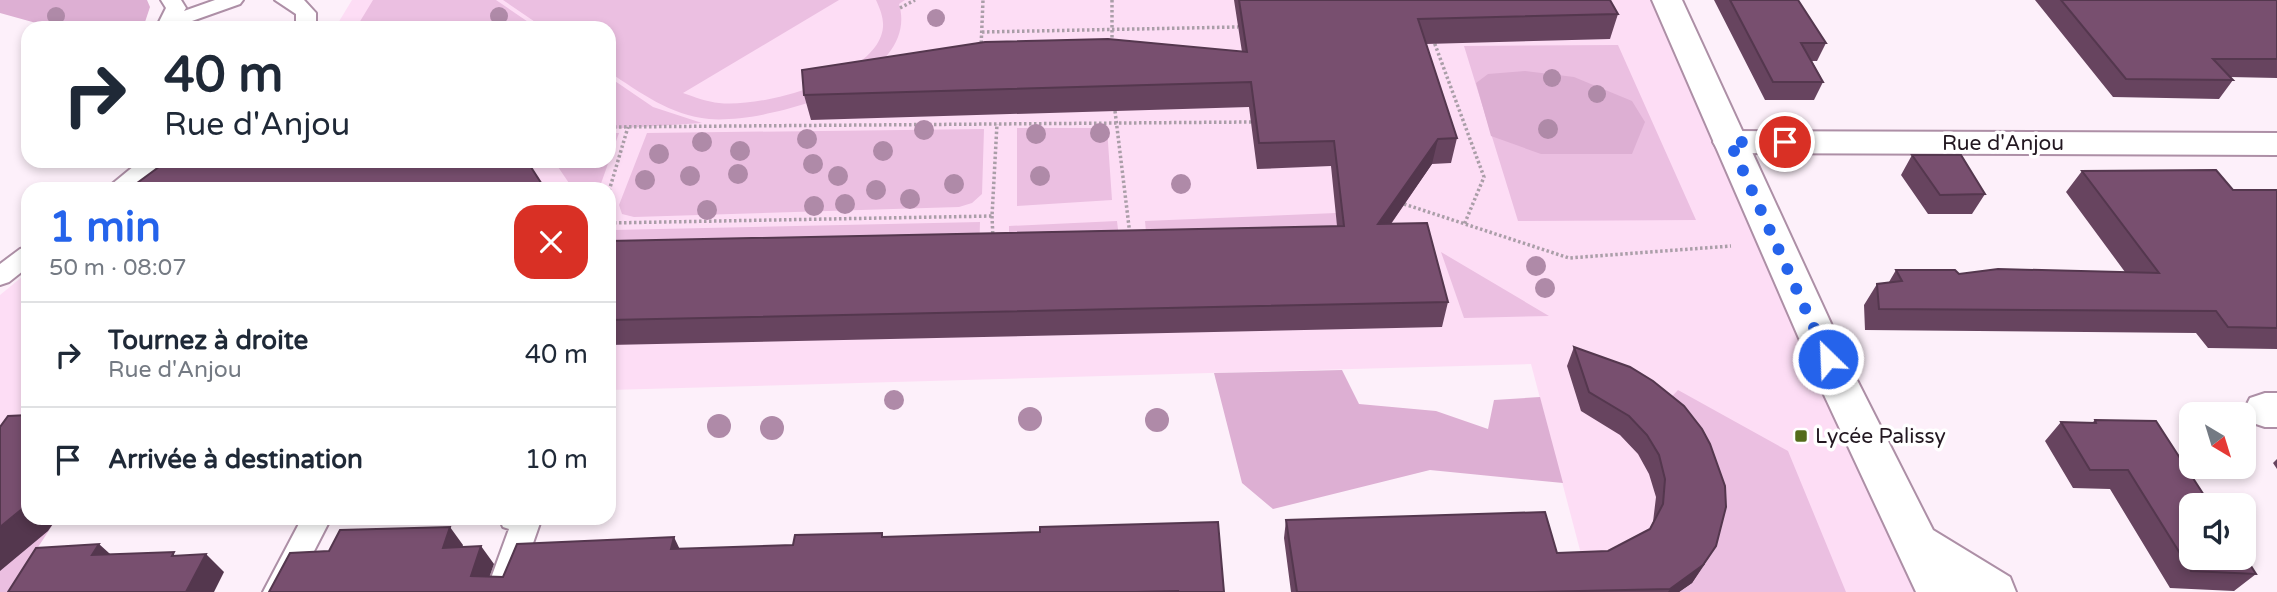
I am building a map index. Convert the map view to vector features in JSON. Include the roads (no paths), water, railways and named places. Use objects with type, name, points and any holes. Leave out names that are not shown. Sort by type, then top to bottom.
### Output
[{"type":"street","points":[[1667,0],[1838,382],[1940,592]]},
{"type":"street","name":"Rue d'Anjou","points":[[1730,142],[2277,144]]},
{"type":"street","points":[[1916,543],[1993,592]]},
{"type":"lane","points":[[170,21],[176,8],[171,0]]},
{"type":"lane","points":[[180,21],[209,6],[233,0]]},
{"type":"lane","points":[[285,0],[297,4],[306,13],[306,21]]},
{"type":"lane","points":[[126,182],[146,168]]},
{"type":"lane","points":[[0,276],[21,260]]},
{"type":"lane","points":[[278,592],[313,525]]},
{"type":"lane","points":[[501,592],[525,525]]},
{"type":"place","name":"Lycée Palissy","points":[[1801,436]]}]
